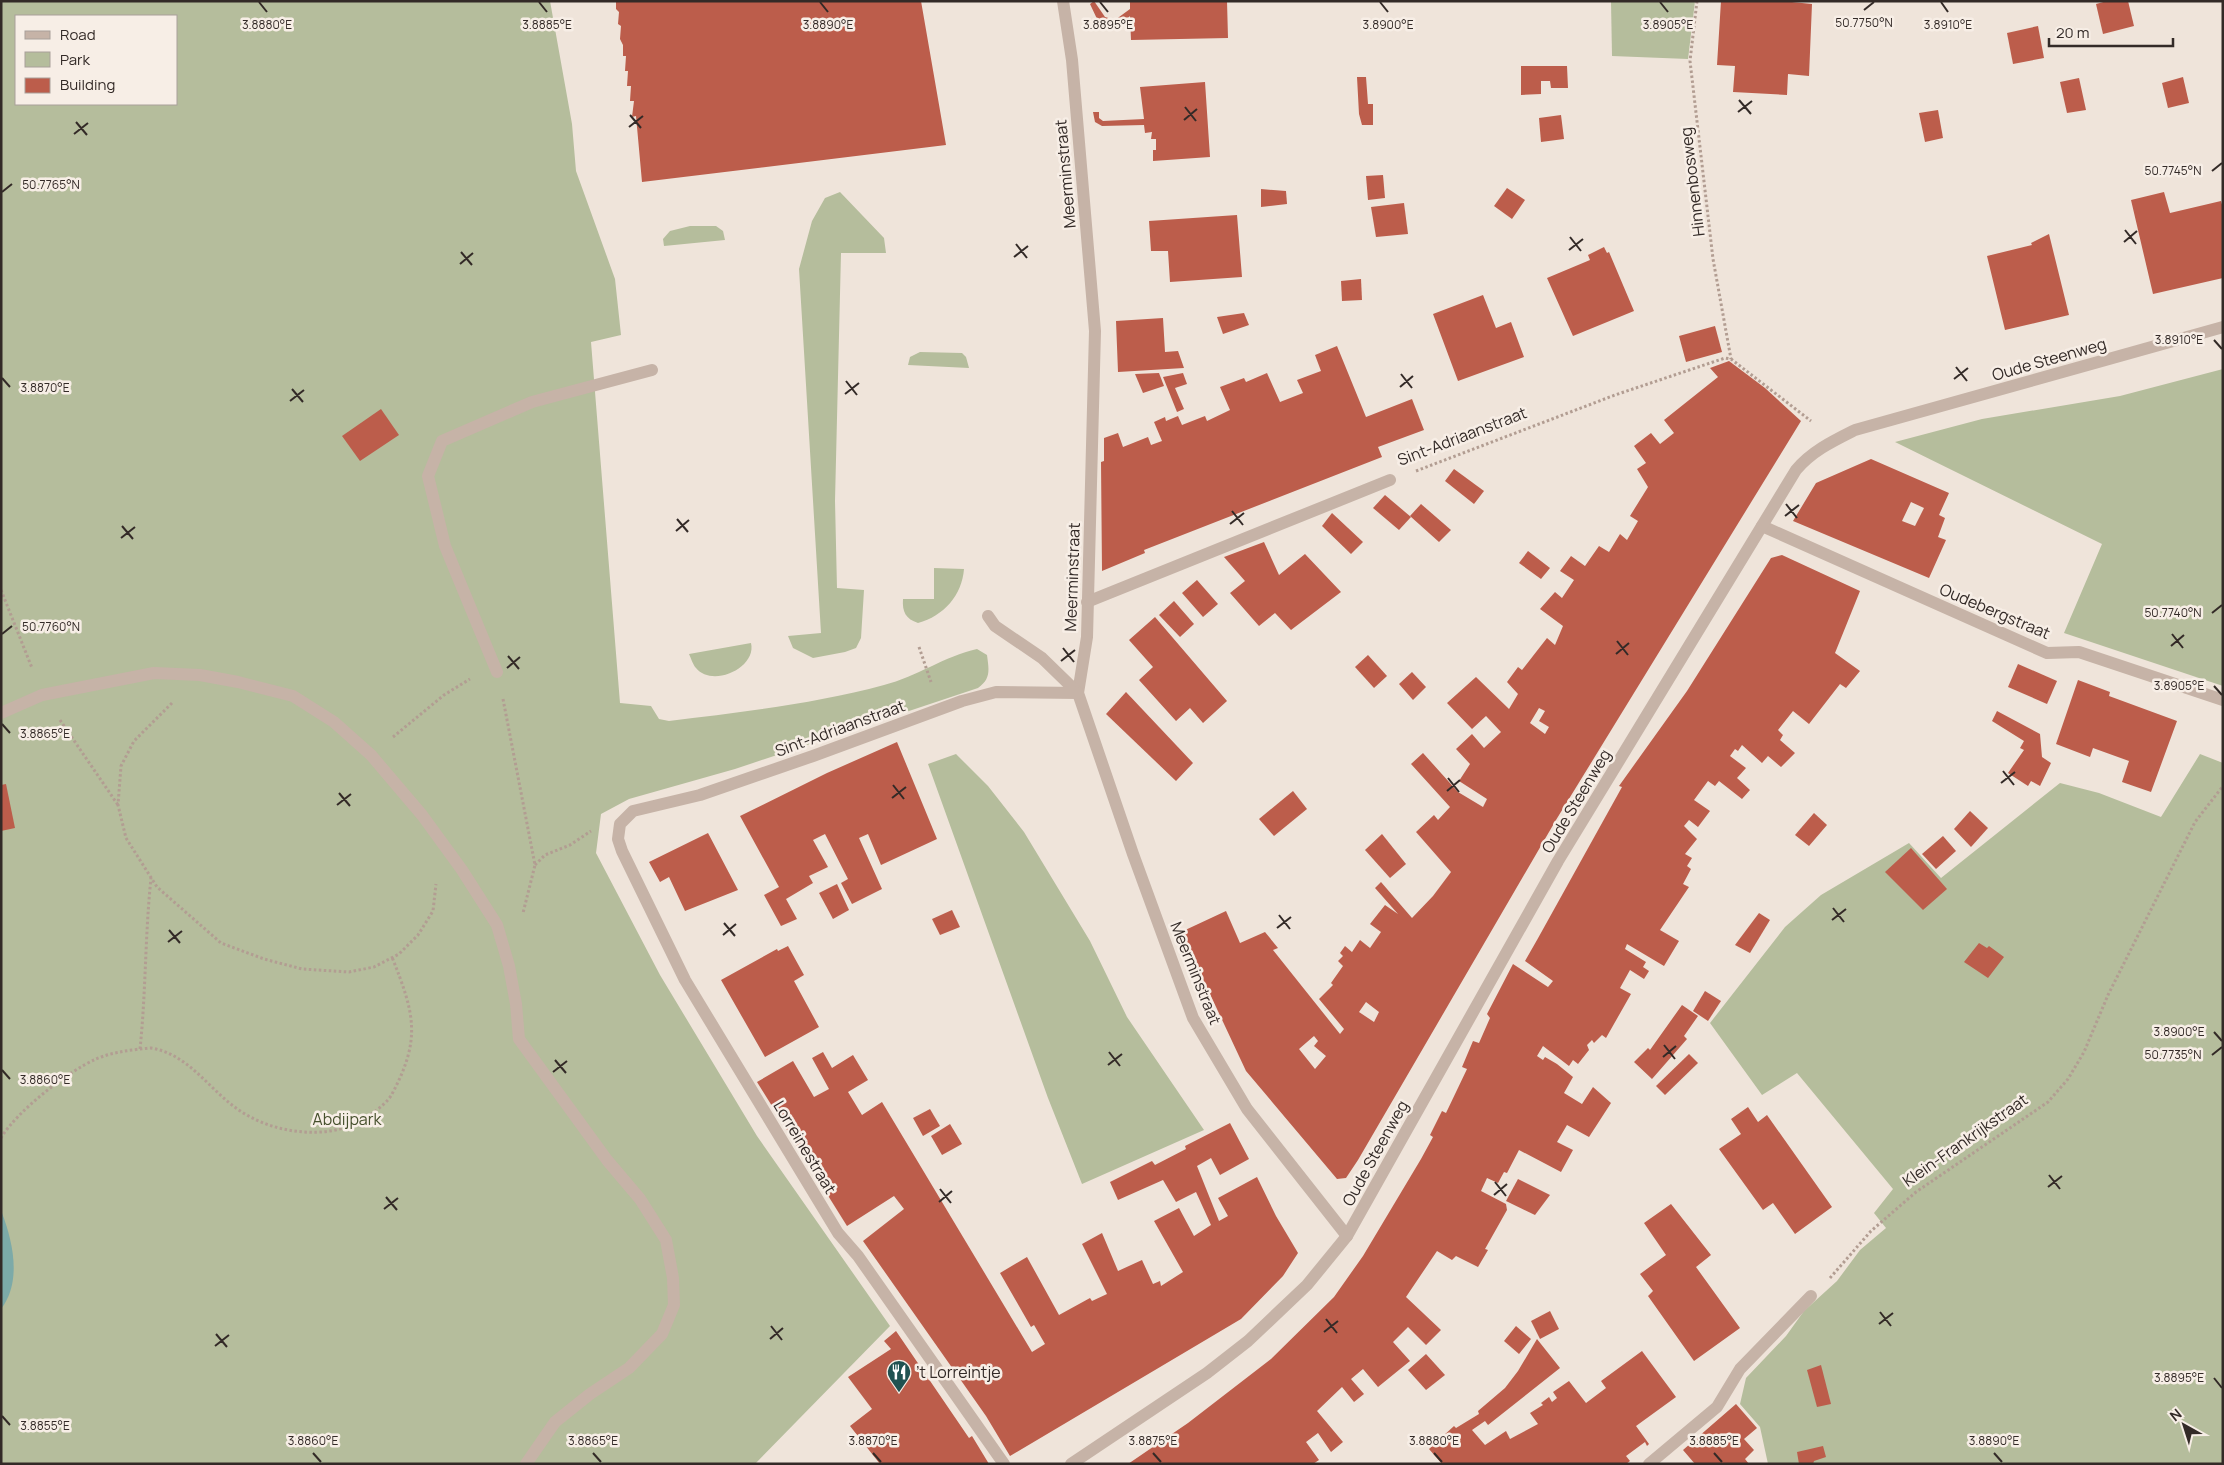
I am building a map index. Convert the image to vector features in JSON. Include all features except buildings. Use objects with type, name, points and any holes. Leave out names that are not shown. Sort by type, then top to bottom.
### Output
[{"type":"street","name":"Meerminstraat","points":[[1063,1],[1072,60],[1095,331],[1087,637],[1078,693],[1133,854],[1193,1018],[1247,1109],[1346,1236]]},
{"type":"street","name":"Oude Steenweg","points":[[1071,1464],[1206,1373],[1248,1341],[1307,1285],[1346,1236],[1558,861],[1796,470],[1804,460],[1826,444],[1855,430],[2223,327]]},
{"type":"street","points":[[497,672],[445,546],[428,476],[442,441],[532,402],[652,370]]},
{"type":"street","name":"Sint-Adriaanstraat","points":[[1087,602],[1390,480]]},
{"type":"street","name":"Oudebergstraat","points":[[1762,526],[2047,653],[2079,652],[2223,700]]},
{"type":"street","points":[[988,616],[995,626],[1042,658],[1078,693]]},
{"type":"street","points":[[1,713],[42,695],[154,673],[200,675],[238,682],[293,696],[334,722],[371,755],[422,815],[462,870],[497,925],[509,966],[516,1004],[519,1039],[607,1160],[640,1198],[666,1240],[673,1278],[674,1305],[662,1334],[629,1368],[590,1394],[555,1422],[526,1464]]},
{"type":"street","name":"Sint-Adriaanstraat","points":[[620,824],[633,811],[700,795],[943,708],[996,692],[1078,693]]},
{"type":"street","name":"Lorreinestraat","points":[[620,824],[618,839],[622,851],[685,980],[838,1233],[858,1256],[885,1293],[1004,1464]]},
{"type":"street","points":[[1649,1464],[1717,1407],[1740,1368],[1811,1296]]},
{"type":"path","name":"Hinnenbosweg","points":[[1697,1],[1690,61],[1713,259],[1731,358]]},
{"type":"path","name":"Sint-Adriaanstraat","points":[[1390,480],[1615,395],[1725,358],[1731,358]]},
{"type":"path","points":[[1731,358],[1813,422],[1826,444]]},
{"type":"path","points":[[1,590],[42,695],[118,804]]},
{"type":"path","points":[[919,647],[925,668],[943,708]]},
{"type":"path","points":[[371,755],[444,695],[472,678],[497,672],[536,866],[545,855],[583,836]]},
{"type":"path","points":[[200,675],[134,742],[121,766],[118,804],[126,838],[157,886],[182,911],[221,944],[264,959],[302,968],[349,972],[374,967],[399,954],[418,935],[433,911],[436,878]]},
{"type":"path","name":"Klein-Frankrijkstraat","points":[[1811,1296],[1841,1268],[1871,1231],[1916,1192],[2048,1102],[2068,1080],[2084,1052],[2108,995],[2195,822],[2223,786]]},
{"type":"path","points":[[140,1049],[145,1000],[147,914],[151,877]]},
{"type":"path","points":[[1,1138],[28,1107],[69,1074],[95,1059],[121,1051],[150,1048],[170,1055],[184,1063],[236,1109],[265,1122],[301,1133],[329,1132],[351,1126],[366,1117],[390,1097],[403,1074],[410,1051],[413,1026],[409,1003],[392,957]]},
{"type":"green space","name":"Abdijpark","points":[[1,1],[550,1],[572,124],[576,171],[615,279],[621,335],[591,342],[620,703],[651,706],[659,719],[669,721],[777,707],[858,692],[884,685],[908,677],[953,656],[977,649],[987,655],[987,678],[978,688],[735,769],[629,799],[601,814],[596,853],[660,975],[757,1136],[890,1326],[755,1464],[1,1464]]},
{"type":"green space","points":[[1611,1],[1695,1],[1688,59],[1612,56]]},
{"type":"green space","points":[[840,192],[884,238],[886,253],[841,253],[835,501],[837,588],[864,590],[861,638],[856,648],[813,658],[793,648],[788,636],[821,633],[799,269],[812,221],[825,198]]},
{"type":"green space","points":[[690,226],[716,226],[723,231],[725,240],[664,246],[663,239],[670,231]]},
{"type":"green space","points":[[920,352],[962,353],[966,357],[969,368],[908,365],[910,357]]},
{"type":"green space","points":[[2223,369],[2223,686],[2064,633],[2102,544],[1895,442],[1982,419],[2120,396]]},
{"type":"green space","points":[[934,568],[964,569],[963,578],[955,596],[943,610],[918,623],[910,619],[906,614],[903,608],[903,599],[934,599]]},
{"type":"green space","points":[[751,643],[751,652],[747,660],[732,672],[722,675],[712,676],[703,674],[695,667],[689,654]]},
{"type":"green space","points":[[956,754],[988,786],[1024,832],[1090,941],[1127,1017],[1204,1130],[1082,1184],[1048,1098],[928,764]]},
{"type":"green space","points":[[2200,754],[2223,763],[2223,1464],[1768,1464],[1760,1427],[1740,1404],[1746,1378],[1786,1336],[1804,1311],[1837,1281],[1860,1250],[1886,1228],[1874,1213],[1893,1189],[1797,1073],[1762,1095],[1710,1023],[1785,927],[1821,895],[1909,843],[1941,878],[2060,783],[2099,793],[2161,817]]},
{"type":"water","points":[[2,1213],[14,1262],[12,1287],[1,1309]]},
{"type":"place","name":"’t Lorreintje","points":[[899,1393]]}]
